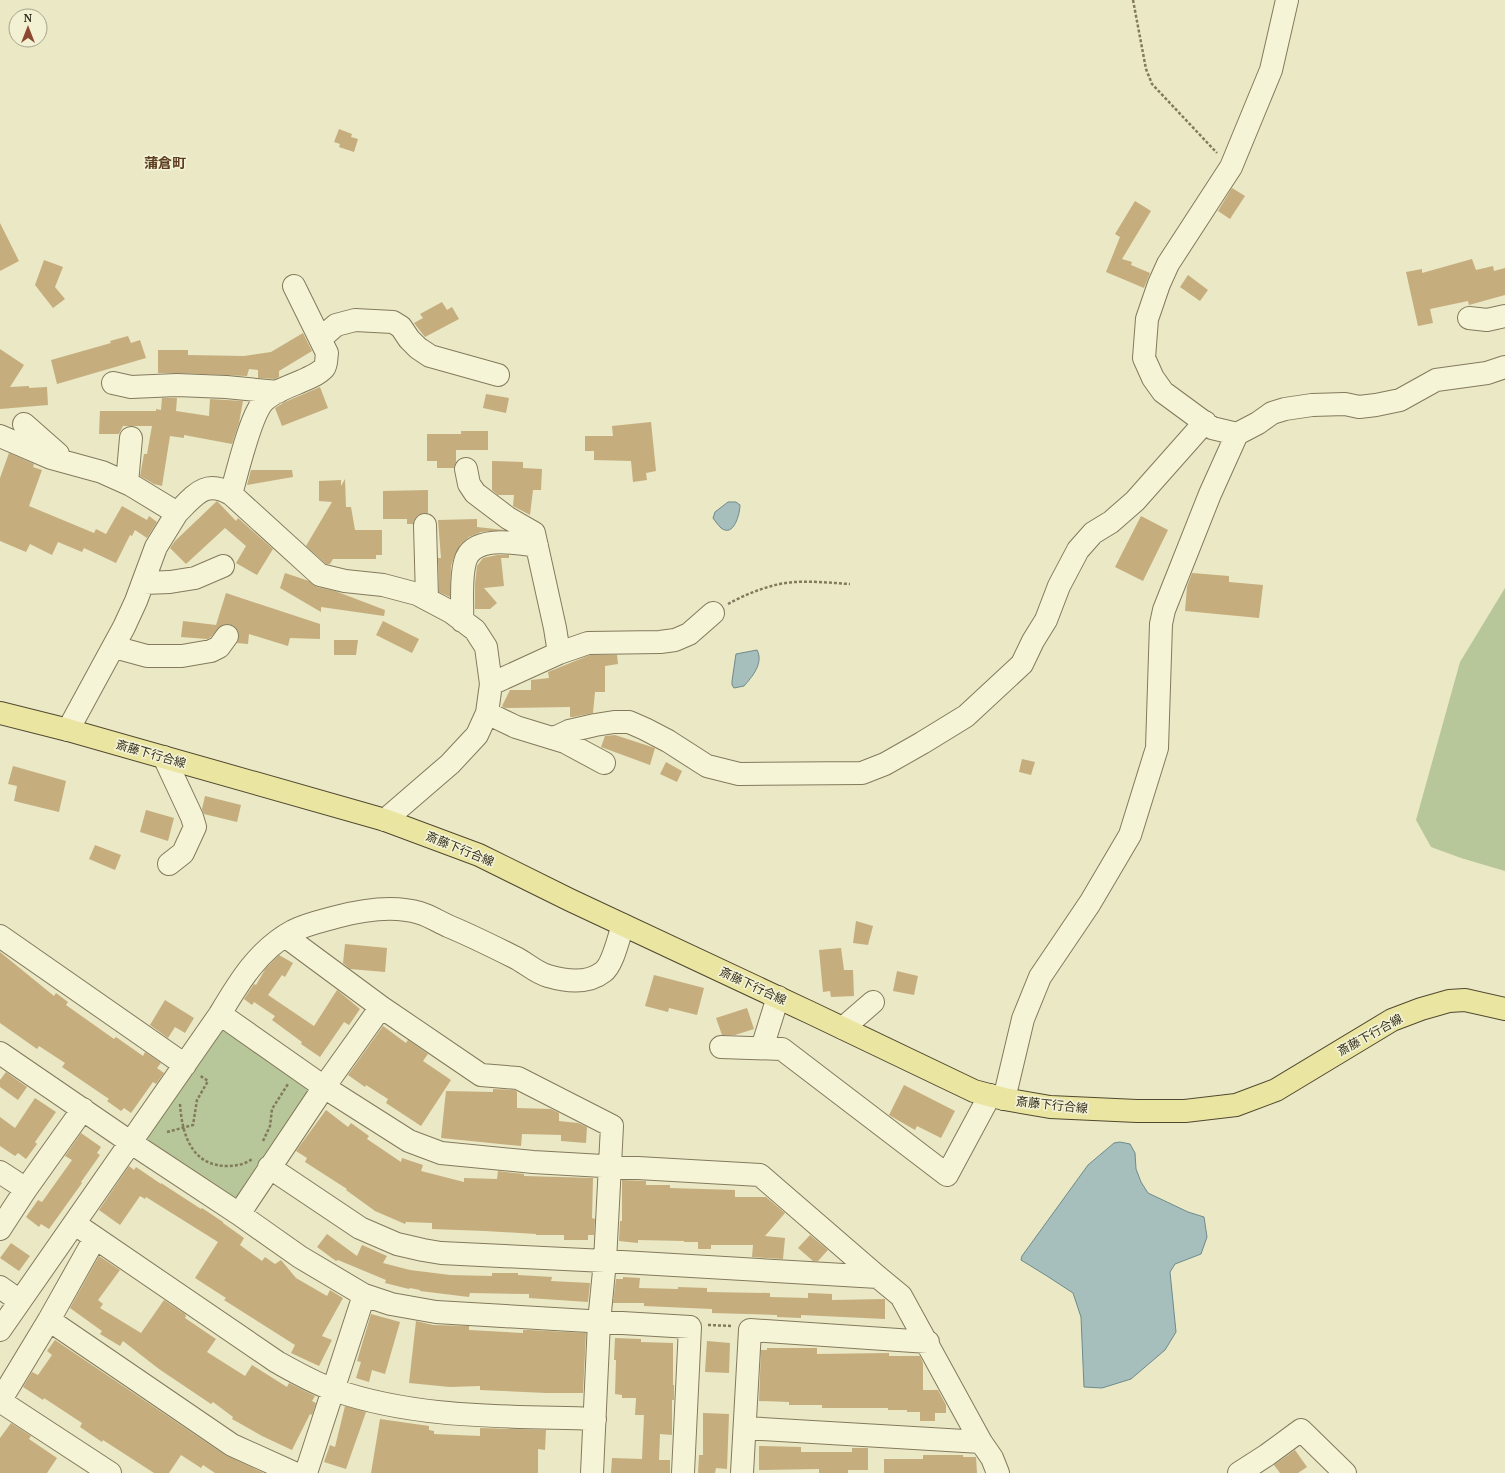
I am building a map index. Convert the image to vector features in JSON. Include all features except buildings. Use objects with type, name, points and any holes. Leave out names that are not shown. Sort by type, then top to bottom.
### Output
[{"type":"main road","name":"斎藤下行合線","points":[[0,713],[68,730],[386,820],[479,855],[623,925],[974,1091],[997,1097],[1050,1107],[1137,1111],[1186,1111],[1236,1105],[1276,1090],[1392,1020],[1421,1009],[1449,1001],[1465,1000],[1505,1009]]},
{"type":"street","points":[[1236,434],[1212,428],[1163,392],[1153,378],[1144,358],[1147,319],[1159,284],[1168,264],[1231,167],[1270,70],[1287,0]]},
{"type":"street","points":[[231,494],[247,437],[257,410],[263,401],[315,374],[324,368],[326,363],[327,353],[294,286]]},
{"type":"street","points":[[1468,318],[1487,320],[1505,316]]},
{"type":"street","points":[[320,339],[336,325],[355,320],[393,322],[401,326],[409,339],[418,348],[430,356],[498,375]]},
{"type":"street","points":[[722,1047],[782,1049],[947,1175],[997,1097],[1023,1019],[1040,978],[1090,903],[1130,835],[1157,748],[1161,624],[1164,610],[1210,494],[1236,434],[1258,423],[1272,413],[1285,409],[1312,405],[1345,404],[1359,407],[1376,406],[1400,400],[1436,380],[1487,373],[1505,367]]},
{"type":"street","points":[[113,383],[131,387],[177,385],[226,387],[278,392]]},
{"type":"street","points":[[554,738],[569,731],[595,725],[614,722],[629,722],[668,741],[707,766],[739,774],[862,773],[885,764],[966,716],[1022,664],[1033,640],[1046,620],[1059,586],[1078,550],[1093,533],[1111,522],[1135,501],[1205,422]]},
{"type":"street","points":[[24,424],[68,462]]},
{"type":"street","points":[[0,436],[51,458],[102,472],[127,483],[177,513]]},
{"type":"street","points":[[127,483],[131,438]]},
{"type":"street","points":[[466,469],[469,484],[475,493],[508,518],[534,533],[559,653]]},
{"type":"street","points":[[68,730],[127,621],[156,547],[177,513],[199,492],[206,488],[216,488],[231,494],[320,575],[345,581],[383,585],[427,598],[451,612],[475,630],[486,646],[491,684],[487,713],[477,735],[450,764],[386,820]]},
{"type":"street","points":[[425,526],[427,598]]},
{"type":"street","points":[[462,621],[463,573],[465,560],[472,550],[486,543],[507,541],[537,546]]},
{"type":"street","points":[[143,583],[170,582],[195,578],[223,566]]},
{"type":"street","points":[[491,684],[559,653],[588,643],[660,642],[675,640],[689,634],[713,614]]},
{"type":"street","points":[[114,647],[147,656],[182,656],[211,651],[219,647],[227,636]]},
{"type":"street","points":[[487,713],[516,727],[565,742],[604,763]]},
{"type":"street","points":[[164,758],[192,817],[195,827],[183,853],[169,864]]},
{"type":"street","points":[[0,1330],[185,1065],[220,1014],[235,989],[261,954],[275,942],[309,924],[342,915],[396,909],[420,913],[515,957],[546,976],[574,981],[589,979],[604,972],[610,962],[623,925]]},
{"type":"street","points":[[0,936],[185,1065]]},
{"type":"street","points":[[285,936],[381,1007],[481,1075],[518,1078],[612,1126],[605,1261],[599,1322],[592,1473]]},
{"type":"street","points":[[762,1048],[778,997]]},
{"type":"street","points":[[843,1028],[873,1002]]},
{"type":"street","points":[[239,1214],[262,1160],[324,1087],[381,1007]]},
{"type":"street","points":[[220,1014],[324,1087],[409,1141],[441,1153],[490,1159],[610,1167],[760,1174],[901,1296],[928,1342],[981,1442],[992,1458],[998,1473]]},
{"type":"street","points":[[0,1053],[239,1214],[300,1257],[364,1295],[391,1304],[436,1312],[690,1327],[683,1473]]},
{"type":"street","points":[[0,1229],[26,1189],[84,1109]]},
{"type":"street","points":[[262,1160],[360,1228],[397,1244],[422,1250],[441,1253],[878,1277]]},
{"type":"street","points":[[0,1172],[26,1189]]},
{"type":"street","points":[[74,1224],[277,1362],[306,1378],[333,1390],[399,1406],[473,1415],[595,1419]]},
{"type":"street","points":[[96,1238],[0,1401],[110,1473]]},
{"type":"street","points":[[0,1287],[20,1301]]},
{"type":"street","points":[[306,1473],[364,1295]]},
{"type":"street","points":[[49,1320],[232,1444],[294,1473]]},
{"type":"street","points":[[742,1473],[750,1330],[928,1342]]},
{"type":"street","points":[[745,1428],[981,1442]]},
{"type":"street","points":[[1239,1473],[1268,1455],[1301,1430],[1344,1473]]},
{"type":"path","points":[[1134,0],[1146,69],[1152,84],[1231,167]]},
{"type":"path","points":[[713,614],[730,603],[747,595],[778,585],[796,582],[850,584]]},
{"type":"path","points":[[167,1132],[193,1125],[197,1100],[208,1081],[185,1065]]},
{"type":"path","points":[[261,1145],[270,1126],[272,1109],[298,1068]]},
{"type":"path","points":[[180,1098],[181,1115],[189,1143],[194,1152],[204,1161],[212,1165],[233,1166],[251,1160],[262,1160]]},
{"type":"path","points":[[690,1327],[696,1324],[743,1327],[750,1330]]},
{"type":"green space","points":[[1505,588],[1505,871],[1461,858],[1431,847],[1416,820],[1460,662]]},
{"type":"green space","points":[[222,1025],[315,1088],[234,1201],[144,1138]]},
{"type":"water","points":[[728,502],[736,502],[740,505],[740,509],[733,527],[726,530],[721,528],[713,518],[715,512]]},
{"type":"water","points":[[757,650],[759,660],[756,670],[744,686],[734,688],[732,681],[736,654]]},
{"type":"water","points":[[1120,1142],[1130,1144],[1135,1153],[1136,1169],[1141,1182],[1148,1193],[1188,1212],[1204,1217],[1207,1237],[1201,1254],[1175,1264],[1170,1272],[1176,1332],[1165,1350],[1131,1379],[1102,1388],[1084,1387],[1081,1317],[1073,1293],[1021,1260],[1022,1256],[1088,1165],[1114,1143]]},
{"type":"district","name":"蒲倉町","points":[[165,163]]}]
